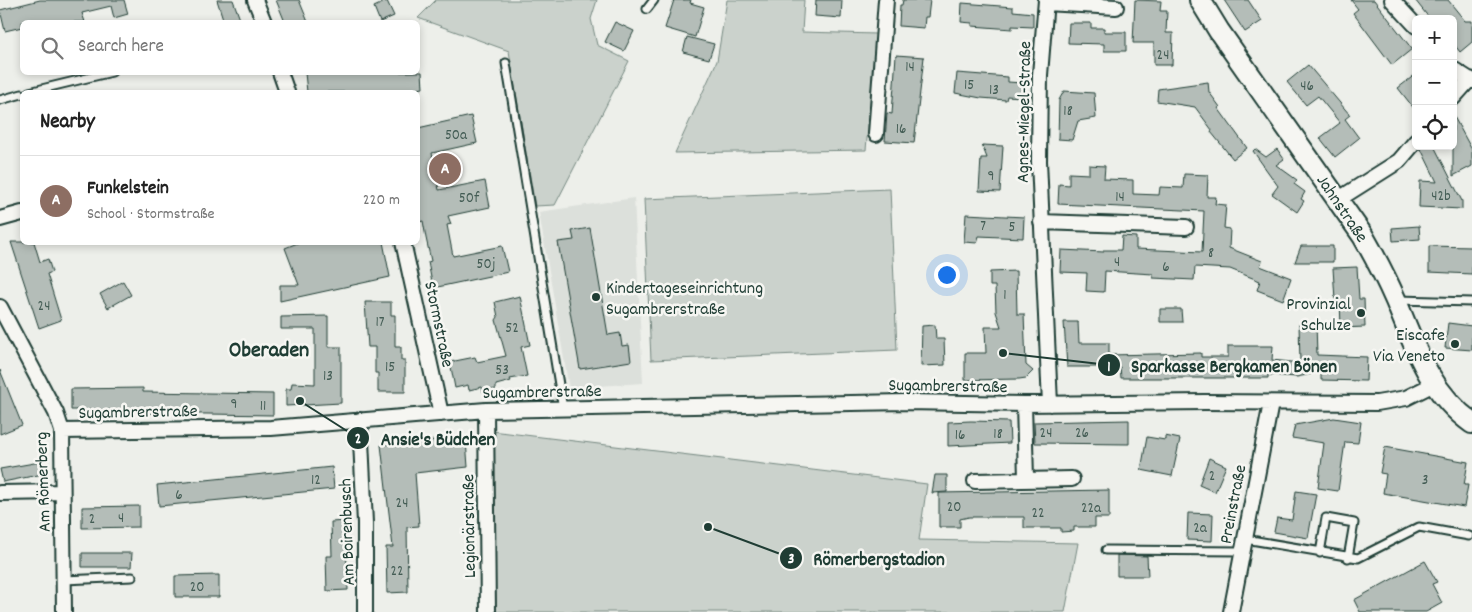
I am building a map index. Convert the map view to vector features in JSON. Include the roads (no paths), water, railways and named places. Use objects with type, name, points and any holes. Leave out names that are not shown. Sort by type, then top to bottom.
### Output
[{"type":"main road","name":"Jahnstraße","points":[[1200,0],[1219,31],[1339,199],[1363,236],[1395,300],[1422,364],[1434,384],[1447,402],[1472,423]]},
{"type":"street","points":[[255,0],[263,20]]},
{"type":"street","points":[[876,134],[886,0]]},
{"type":"street","points":[[1392,0],[1412,22]]},
{"type":"street","name":"Agnes-Miegel-Straße","points":[[1050,404],[1041,222],[1040,75],[1046,2],[1116,7]]},
{"type":"street","points":[[1457,71],[1471,80],[1457,94]]},
{"type":"street","points":[[281,75],[286,90]]},
{"type":"street","points":[[1339,199],[1398,161],[1412,145]]},
{"type":"street","points":[[0,219],[20,214]]},
{"type":"street","points":[[1041,222],[1186,227]]},
{"type":"street","name":"Stormstraße","points":[[404,245],[441,414]]},
{"type":"street","name":"Am Römerberg","points":[[0,306],[56,413],[62,431],[64,612]]},
{"type":"street","name":"Sugambrerstraße","points":[[62,431],[271,428],[486,410],[906,402],[1050,404],[1391,402],[1417,394],[1434,384]]},
{"type":"street","name":"Preinstraße","points":[[1231,612],[1271,403]]},
{"type":"street","name":"Sugambrerstraße","points":[[1024,404],[1026,479]]},
{"type":"street","name":"Legionärstraße","points":[[486,410],[488,612]]},
{"type":"street","name":"Am Boirenbusch","points":[[360,420],[366,532],[365,612]]},
{"type":"street","points":[[975,481],[1072,479]]},
{"type":"street","points":[[0,493],[62,492]]},
{"type":"lane","points":[[647,9],[654,0]]},
{"type":"lane","points":[[506,63],[563,409]]},
{"type":"lane","points":[[37,90],[100,75]]},
{"type":"lane","points":[[0,100],[20,95]]},
{"type":"lane","points":[[1395,300],[1472,302]]},
{"type":"lane","points":[[1320,552],[1326,518],[1354,523],[1348,558]]},
{"type":"lane","points":[[1106,550],[1243,545],[1320,552],[1348,558],[1365,556],[1419,527],[1469,536]]},
{"type":"lane","points":[[64,580],[132,577]]},
{"type":"place","name":"Funkelstein","points":[[445,169]]},
{"type":"place","name":"Kindertageseinrichtung Sugambrerstraße","points":[[596,297]]},
{"type":"place","name":"Provinzial Schulze","points":[[1361,313]]},
{"type":"place","name":"Eiscafe Via Veneto","points":[[1455,344]]},
{"type":"place","name":"Sparkasse Bergkamen Bönen","points":[[1003,353]]},
{"type":"place","name":"Ansie's Büdchen","points":[[300,401]]},
{"type":"place","name":"Römerbergstadion","points":[[708,527]]},
{"type":"district","name":"Oberaden","points":[[269,348]]}]
